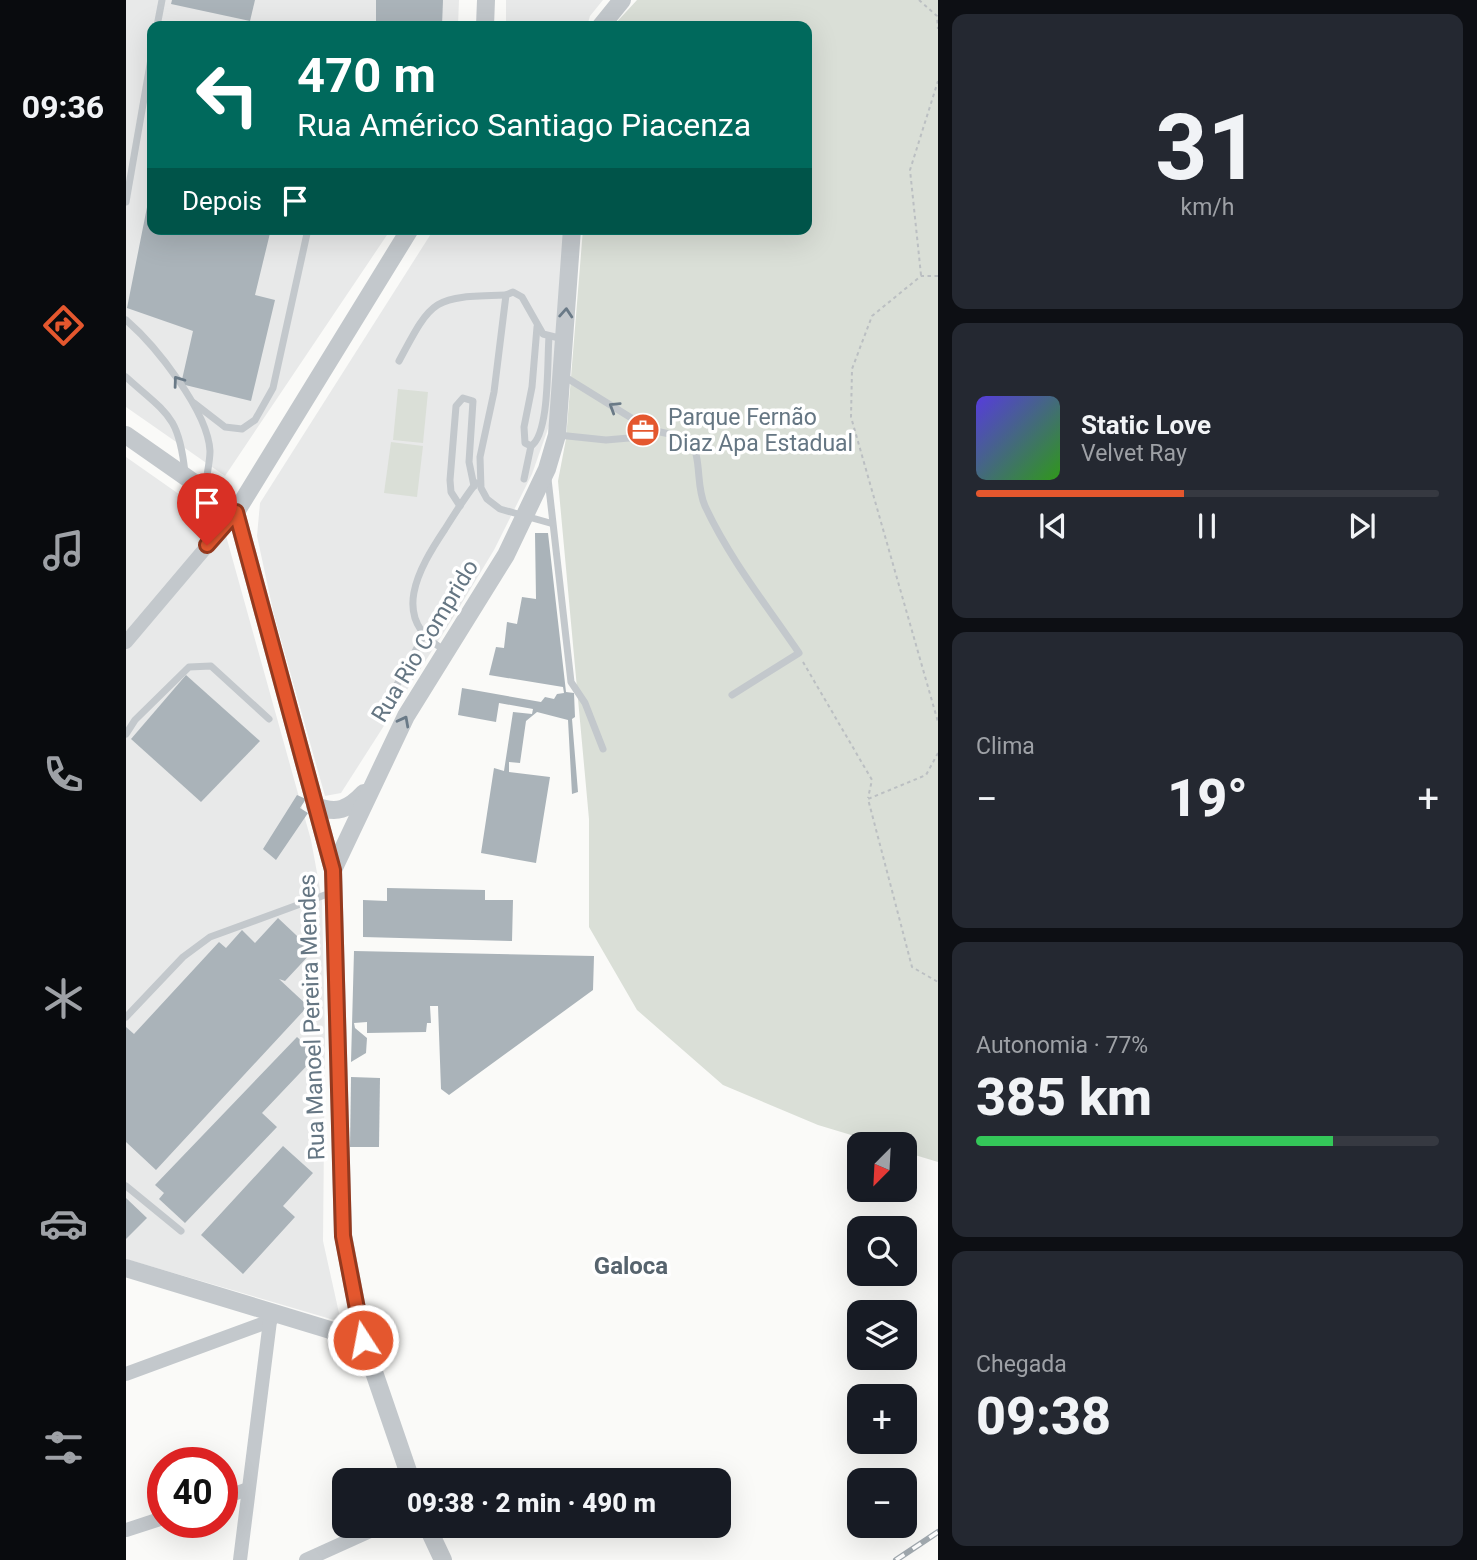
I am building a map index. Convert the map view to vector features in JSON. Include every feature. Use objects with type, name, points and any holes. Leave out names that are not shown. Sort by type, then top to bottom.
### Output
[{"type":"street","points":[[485,21],[486,0]]},
{"type":"street","points":[[605,21],[622,0]]},
{"type":"street","points":[[126,642],[236,512],[406,235]]},
{"type":"street","name":"Rua Rio Comprido","points":[[333,870],[406,716],[506,555],[547,469],[557,435],[561,374],[556,338],[571,235]]},
{"type":"street","points":[[126,435],[236,512]]},
{"type":"street","name":"Rua Manoel Pereira Mendes","points":[[236,512],[333,870],[343,1236],[363,1340],[407,1468]]},
{"type":"street","points":[[315,806],[329,811],[347,809],[374,782]]},
{"type":"street","points":[[126,1268],[273,1317],[363,1340]]},
{"type":"street","points":[[126,1374],[273,1317]]},
{"type":"street","points":[[240,1560],[273,1317]]},
{"type":"street","points":[[238,1492],[248,1489]]},
{"type":"street","points":[[126,1530],[147,1523]]},
{"type":"street","points":[[306,1560],[355,1538]]},
{"type":"street","points":[[430,1538],[435,1560]]},
{"type":"street","points":[[433,1538],[443,1560]]},
{"type":"lane","points":[[158,21],[162,0]]},
{"type":"lane","points":[[126,202],[147,92]]},
{"type":"lane","points":[[126,320],[147,338],[194,403],[225,427],[242,429],[255,420],[273,388],[307,235]]},
{"type":"lane","points":[[400,361],[424,317],[439,302],[455,296],[506,295],[513,292],[522,297],[537,327],[532,387],[524,426],[525,443],[531,446]]},
{"type":"lane","points":[[446,651],[424,635],[415,614],[415,583],[424,561],[477,482],[494,392],[506,295]]},
{"type":"lane","points":[[524,480],[531,446],[538,441],[543,423],[556,338],[537,327]]},
{"type":"lane","points":[[557,435],[606,440],[629,438],[636,427],[634,419],[561,374]]},
{"type":"lane","points":[[126,377],[177,426],[181,437],[185,476]]},
{"type":"lane","points":[[460,506],[451,492],[450,480],[456,405],[464,398],[473,401],[469,462],[487,499],[500,509],[524,518],[550,523]]},
{"type":"lane","points":[[194,403],[210,450],[205,490]]},
{"type":"lane","points":[[636,427],[690,438],[696,449],[704,503],[721,537],[799,653],[733,695]]},
{"type":"lane","points":[[547,469],[550,523],[571,682],[585,703],[603,749]]},
{"type":"lane","points":[[393,692],[424,635]]},
{"type":"lane","points":[[126,734],[135,720],[189,667],[211,666],[269,719]]},
{"type":"lane","points":[[126,1017],[183,957],[210,937],[333,891]]},
{"type":"lane","points":[[126,1186],[181,1231]]},
{"type":"path","points":[[919,0],[937,16],[938,29]]},
{"type":"path","points":[[921,276],[910,170],[938,81]]},
{"type":"path","points":[[938,276],[921,276],[872,316],[852,369],[851,417],[938,722]]},
{"type":"path","points":[[799,653],[872,780],[868,799],[912,967],[938,982]]},
{"type":"path","points":[[868,799],[926,775],[938,753]]},
{"type":"shaded area","points":[[126,0],[459,0],[458,21],[147,21],[147,235],[387,235],[225,476],[126,407]]},
{"type":"shaded area","points":[[506,0],[603,0],[588,21],[506,21]]},
{"type":"shaded area","points":[[637,0],[938,0],[938,1162],[917,1156],[917,1132],[847,1134],[818,1125],[723,1085],[637,1010],[589,927],[589,819],[558,481],[566,439],[583,235],[812,235],[812,21],[618,21]]},
{"type":"shaded area","points":[[430,235],[564,235],[550,423],[532,474],[494,550],[341,793],[325,796],[274,615],[257,536],[260,503]]},
{"type":"shaded area","points":[[398,389],[428,392],[423,443],[393,440]]},
{"type":"shaded area","points":[[391,442],[423,446],[417,497],[384,493]]},
{"type":"shaded area","points":[[126,457],[223,525],[311,840],[322,900],[325,1036],[323,1241],[341,1322],[126,1259]]},
{"type":"building","points":[[172,0],[255,0],[250,21],[171,4]]},
{"type":"building","points":[[376,0],[443,0],[442,21],[376,21]]},
{"type":"building","points":[[147,207],[147,235],[270,235],[255,295],[275,300],[251,401],[181,384],[193,331],[127,308]]},
{"type":"building","points":[[535,533],[548,533],[566,692],[574,693],[575,717],[572,719],[578,792],[572,794],[568,720],[537,712],[526,721],[520,763],[509,762],[509,772],[550,777],[536,863],[481,853],[494,768],[504,771],[513,712],[532,714],[533,709],[499,703],[496,722],[458,715],[462,688],[541,702],[545,697],[554,699],[557,694],[564,693],[563,687],[489,675],[496,647],[504,648],[507,622],[517,624],[522,597],[536,599]]},
{"type":"building","points":[[186,675],[260,741],[201,802],[131,739]]},
{"type":"building","points":[[297,795],[306,799],[300,808],[308,813],[276,860],[263,849]]},
{"type":"building","points":[[387,888],[485,890],[485,900],[513,900],[512,941],[363,937],[363,900],[387,901]]},
{"type":"building","points":[[278,918],[313,951],[285,981],[279,979],[308,1006],[156,1170],[126,1142],[126,1027],[134,1034],[219,942],[226,948],[242,930],[255,943]]},
{"type":"building","points":[[354,951],[594,956],[593,990],[449,1095],[441,1089],[438,1006],[430,1006],[431,1023],[427,1023],[426,1032],[367,1033],[367,1022],[354,1023],[355,1028],[367,1038],[366,1053],[351,1062]]},
{"type":"building","points":[[297,1037],[317,1055],[262,1113],[277,1127],[185,1223],[159,1199],[164,1193],[155,1185]]},
{"type":"building","points":[[351,1077],[380,1078],[379,1147],[350,1147]]},
{"type":"building","points":[[283,1146],[313,1173],[283,1206],[295,1217],[243,1274],[201,1235]]},
{"type":"building","points":[[126,1198],[147,1218],[126,1239]]},
{"type":"railway","points":[[896,1560],[938,1532]]},
{"type":"place","name":"Parque Fernão Diaz Apa Estadual","points":[[643,430]]},
{"type":"district","name":"Galoca","points":[[631,1266]]},
{"type":"route","points":[[207,545],[236,512],[333,870],[343,1236],[363,1340]]}]
